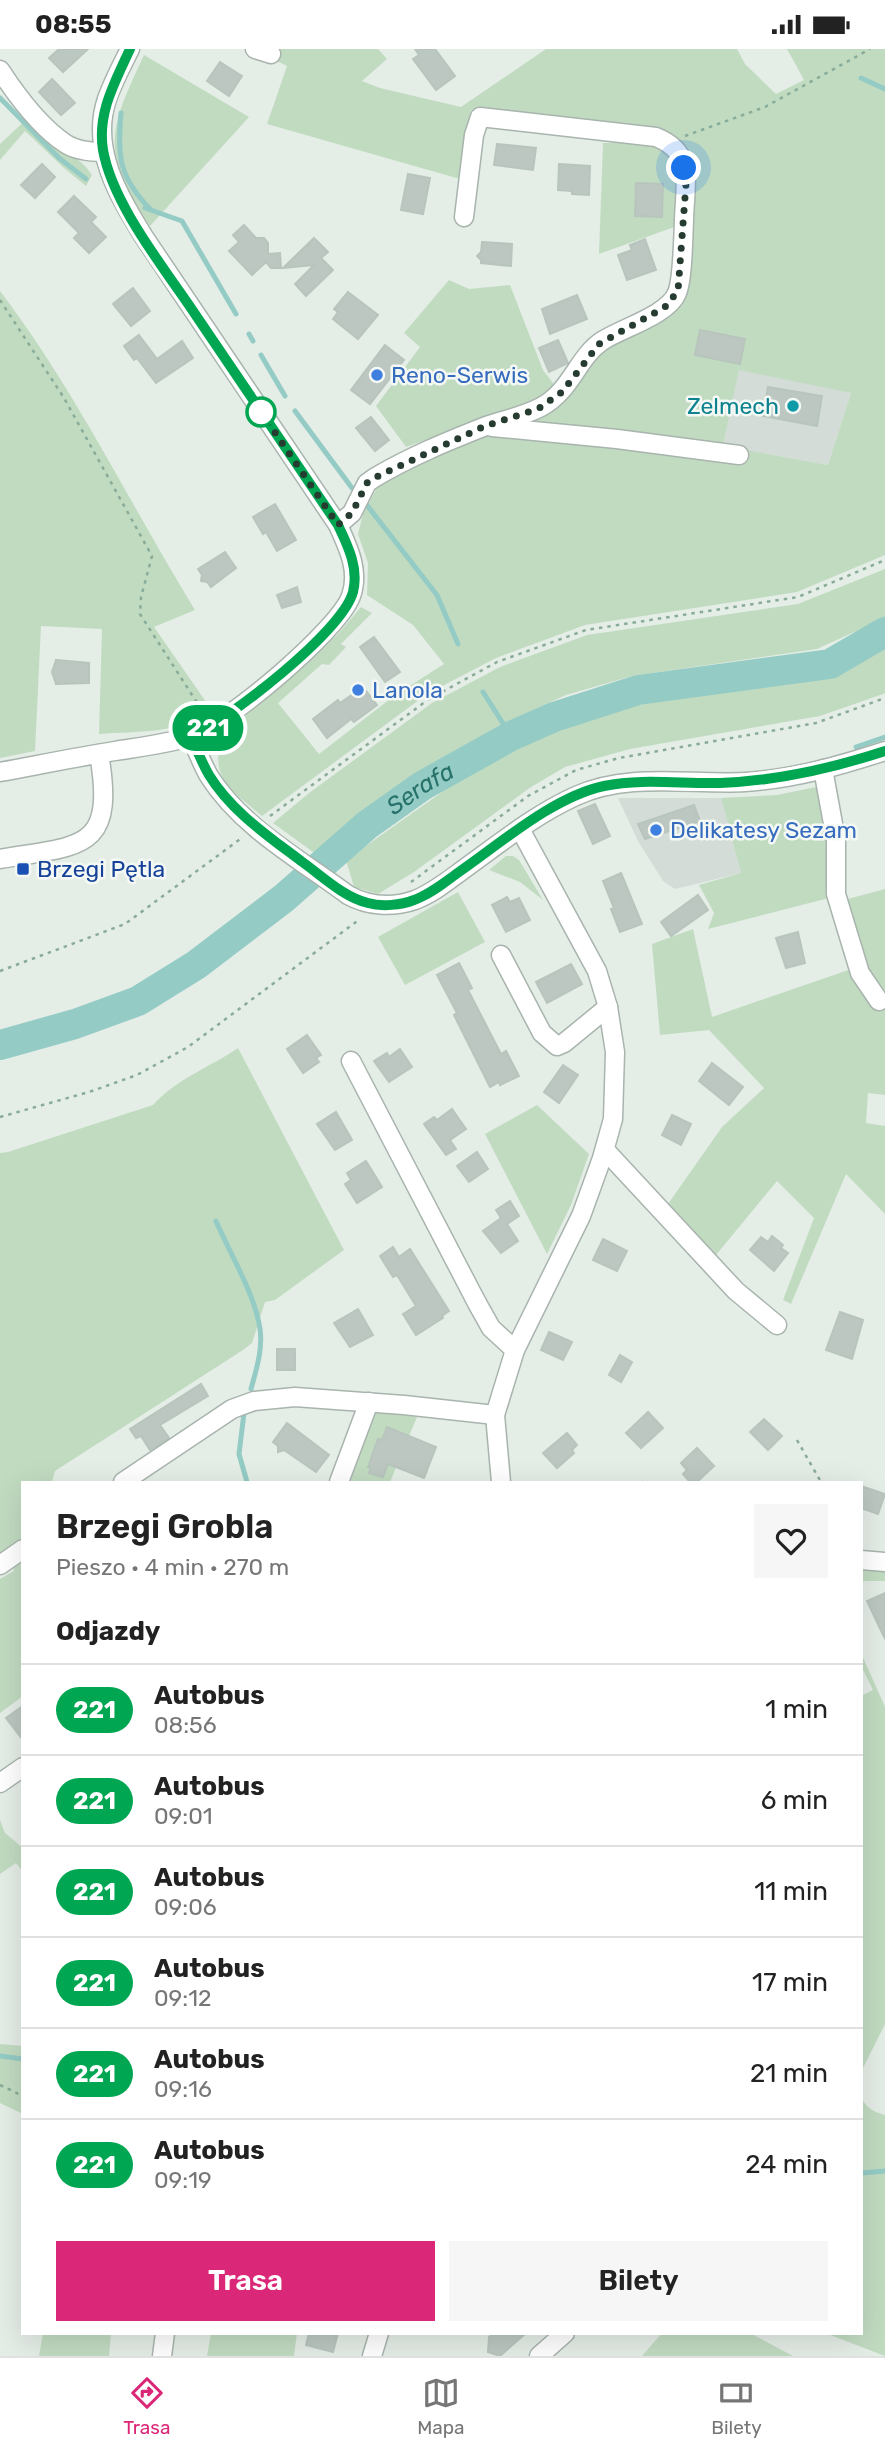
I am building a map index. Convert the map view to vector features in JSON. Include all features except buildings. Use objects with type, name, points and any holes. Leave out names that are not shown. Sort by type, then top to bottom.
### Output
[{"type":"street","points":[[0,772],[191,737],[239,707],[323,636],[342,613],[352,595],[354,565],[338,525],[117,193],[104,152],[102,131],[106,100],[130,49]]},
{"type":"street","points":[[0,70],[36,117],[68,145],[84,151],[104,152]]},
{"type":"street","points":[[338,525],[352,513],[367,483],[374,478],[485,426],[538,409],[562,392],[599,344],[657,313],[673,300],[678,291],[686,184],[683,158],[669,142],[656,137],[480,117],[474,135],[464,217]]},
{"type":"street","points":[[485,426],[739,455]]},
{"type":"street","points":[[191,737],[215,784],[259,830],[348,895],[370,904],[413,901],[573,797],[604,786],[643,782],[716,783],[765,780],[823,769],[885,751]]},
{"type":"street","points":[[0,859],[75,846],[91,834],[104,806],[99,754]]},
{"type":"street","points":[[823,769],[836,840],[836,894],[860,973],[879,1001]]},
{"type":"street","points":[[501,1481],[495,1415],[515,1350],[581,1216],[604,1150],[613,1119],[615,1052],[608,1007],[597,971],[520,829]]},
{"type":"street","points":[[501,955],[542,1033],[557,1046],[608,1007]]},
{"type":"street","points":[[351,1061],[491,1328],[515,1350]]},
{"type":"street","points":[[604,1150],[736,1291],[777,1325]]},
{"type":"street","points":[[124,1481],[232,1409],[254,1401],[295,1397],[495,1415]]},
{"type":"street","points":[[339,1481],[369,1402]]},
{"type":"street","points":[[0,1565],[21,1550]]},
{"type":"street","points":[[863,1560],[885,1562]]},
{"type":"street","points":[[0,1783],[21,1768]]},
{"type":"street","points":[[162,2356],[165,2335]]},
{"type":"street","points":[[372,2356],[378,2335]]},
{"type":"street","points":[[539,2356],[563,2335]]},
{"type":"path","points":[[669,142],[765,107],[870,49]]},
{"type":"path","points":[[0,300],[64,398],[152,556],[141,597],[140,614],[212,726]]},
{"type":"path","points":[[0,971],[125,925],[259,830],[303,790],[429,699],[498,662],[586,630],[798,597],[885,560]]},
{"type":"path","points":[[797,1440],[820,1481]]},
{"type":"path","points":[[0,2085],[21,2095]]},
{"type":"shaded area","points":[[739,369],[851,393],[828,465],[723,446]]},
{"type":"shaded area","points":[[618,798],[721,798],[741,873],[675,889],[663,881],[638,841]]},
{"type":"green space","points":[[273,49],[378,49],[387,59],[362,81],[380,88],[461,107],[546,49],[737,49],[745,64],[776,94],[804,80],[787,49],[885,49],[885,555],[797,592],[585,625],[496,658],[427,694],[262,816],[232,790],[220,772],[218,761],[225,734],[338,634],[361,607],[372,613],[341,644],[346,647],[329,665],[322,664],[278,703],[319,754],[394,696],[444,664],[413,625],[367,595],[368,563],[358,534],[363,514],[377,488],[397,473],[487,433],[742,461],[746,450],[828,465],[851,393],[739,370],[723,446],[508,426],[543,415],[569,395],[590,366],[609,347],[684,292],[695,164],[687,147],[662,134],[471,110],[460,179],[267,124],[287,66],[277,61],[272,62]]},
{"type":"green space","points":[[144,55],[249,117],[150,226],[123,178],[115,142],[122,104]]},
{"type":"green space","points":[[30,116],[85,166],[92,175],[86,186],[25,131],[0,160],[0,144]]},
{"type":"green space","points":[[603,143],[653,144],[672,157],[677,167],[680,190],[677,226],[599,254]]},
{"type":"green space","points":[[449,280],[469,289],[510,285],[543,370],[556,387],[513,409],[406,447],[376,406],[420,347],[404,333]]},
{"type":"green space","points":[[0,291],[28,329],[78,408],[195,610],[154,627],[213,712],[200,719],[172,728],[99,734],[102,629],[41,626],[35,751],[0,758]]},
{"type":"green space","points":[[885,569],[885,618],[817,649],[632,676],[566,695],[498,726],[392,791],[320,857],[273,823],[309,793],[432,703],[500,667],[587,635],[798,604]]},
{"type":"green space","points":[[885,648],[883,694],[820,716],[630,749],[565,767],[531,787],[414,872],[378,894],[354,887],[346,860],[486,761],[572,724],[652,695],[844,672]]},
{"type":"green space","points":[[821,786],[830,852],[829,898],[708,929],[714,913],[699,885],[741,873],[721,798],[777,795]]},
{"type":"green space","points":[[506,856],[519,860],[543,900],[520,882],[489,870]]},
{"type":"green space","points":[[885,889],[885,1095],[868,1093],[866,1123],[885,1126],[885,1214],[846,1174],[791,1304],[783,1300],[814,1218],[777,1181],[716,1255],[668,1204],[722,1127],[764,1088],[709,1030],[660,1035],[652,944],[693,929],[712,1017],[863,965],[844,900]]},
{"type":"green space","points":[[458,892],[485,942],[405,985],[378,937]]},
{"type":"green space","points":[[238,1048],[344,1250],[275,1300],[265,1302],[252,1343],[243,1350],[55,1471],[52,1481],[21,1481],[21,1546],[0,1560],[0,1153],[153,1105],[182,1081]]},
{"type":"green space","points":[[537,1105],[589,1154],[571,1205],[547,1254],[485,1134]]},
{"type":"green space","points":[[374,1410],[417,1417],[390,1481],[344,1481]]},
{"type":"green space","points":[[21,1561],[21,1697],[0,1713],[0,1579],[14,1571],[13,1567]]},
{"type":"green space","points":[[863,1568],[885,1568],[885,1581],[863,1581]]},
{"type":"green space","points":[[863,1658],[885,1707],[885,2024],[863,2068],[863,1695],[873,1690],[863,1670]]},
{"type":"green space","points":[[0,1820],[5,1833],[21,1846],[21,1869],[16,1863],[0,1874]]},
{"type":"green space","points":[[0,2044],[21,2046],[21,2113],[0,2103]]},
{"type":"green space","points":[[863,2100],[871,2109],[885,2115],[885,2356],[830,2335],[863,2335]]},
{"type":"green space","points":[[43,2335],[111,2335],[109,2356],[39,2356]]},
{"type":"green space","points":[[211,2335],[297,2335],[294,2356],[207,2356]]},
{"type":"green space","points":[[660,2335],[754,2335],[793,2356],[642,2356]]},
{"type":"waterway","points":[[861,78],[885,89]]},
{"type":"waterway","points":[[0,98],[59,158],[86,179]]},
{"type":"waterway","points":[[121,113],[119,142],[122,165],[132,187],[150,209]]},
{"type":"waterway","points":[[145,208],[182,221],[236,314]]},
{"type":"waterway","points":[[249,334],[253,341]]},
{"type":"waterway","points":[[261,355],[285,396]]},
{"type":"waterway","points":[[295,411],[352,488]]},
{"type":"waterway","points":[[366,504],[437,595],[458,644]]},
{"type":"waterway","name":"Serafa","points":[[0,1045],[75,1024],[138,1001],[196,965],[284,898],[367,825],[422,786],[511,736],[554,717],[638,690],[830,664],[885,632]]},
{"type":"waterway","points":[[483,692],[511,736]]},
{"type":"waterway","points":[[856,747],[885,737]]},
{"type":"waterway","points":[[216,1221],[248,1288],[260,1329],[261,1345],[251,1389]]},
{"type":"waterway","points":[[244,1413],[239,1454],[247,1481]]},
{"type":"waterway","points":[[0,2056],[21,2059]]},
{"type":"waterway","points":[[863,2173],[885,2171]]},
{"type":"bus line","name":"221","points":[[130,49],[106,100],[102,131],[104,152],[117,193],[338,525],[354,565],[352,595],[336,622],[323,636],[230,714],[191,737],[215,784],[246,817],[348,895],[370,904],[403,903],[430,892],[520,829],[559,804],[587,791],[604,786],[643,782],[716,783],[783,778],[885,751]]},
{"type":"place","name":"Reno-Serwis","points":[[377,375]]},
{"type":"place","name":"Zelmech","points":[[793,406]]},
{"type":"place","name":"Lanola","points":[[358,690]]},
{"type":"place","name":"Delikatesy Sezam","points":[[656,830]]},
{"type":"place","name":"Brzegi Pętla","points":[[23,869]]},
{"type":"route","points":[[261,412],[338,525],[352,513],[367,483],[374,478],[390,468],[485,426],[538,409],[562,392],[599,344],[657,313],[673,300],[678,291],[686,184],[684,168]]}]
